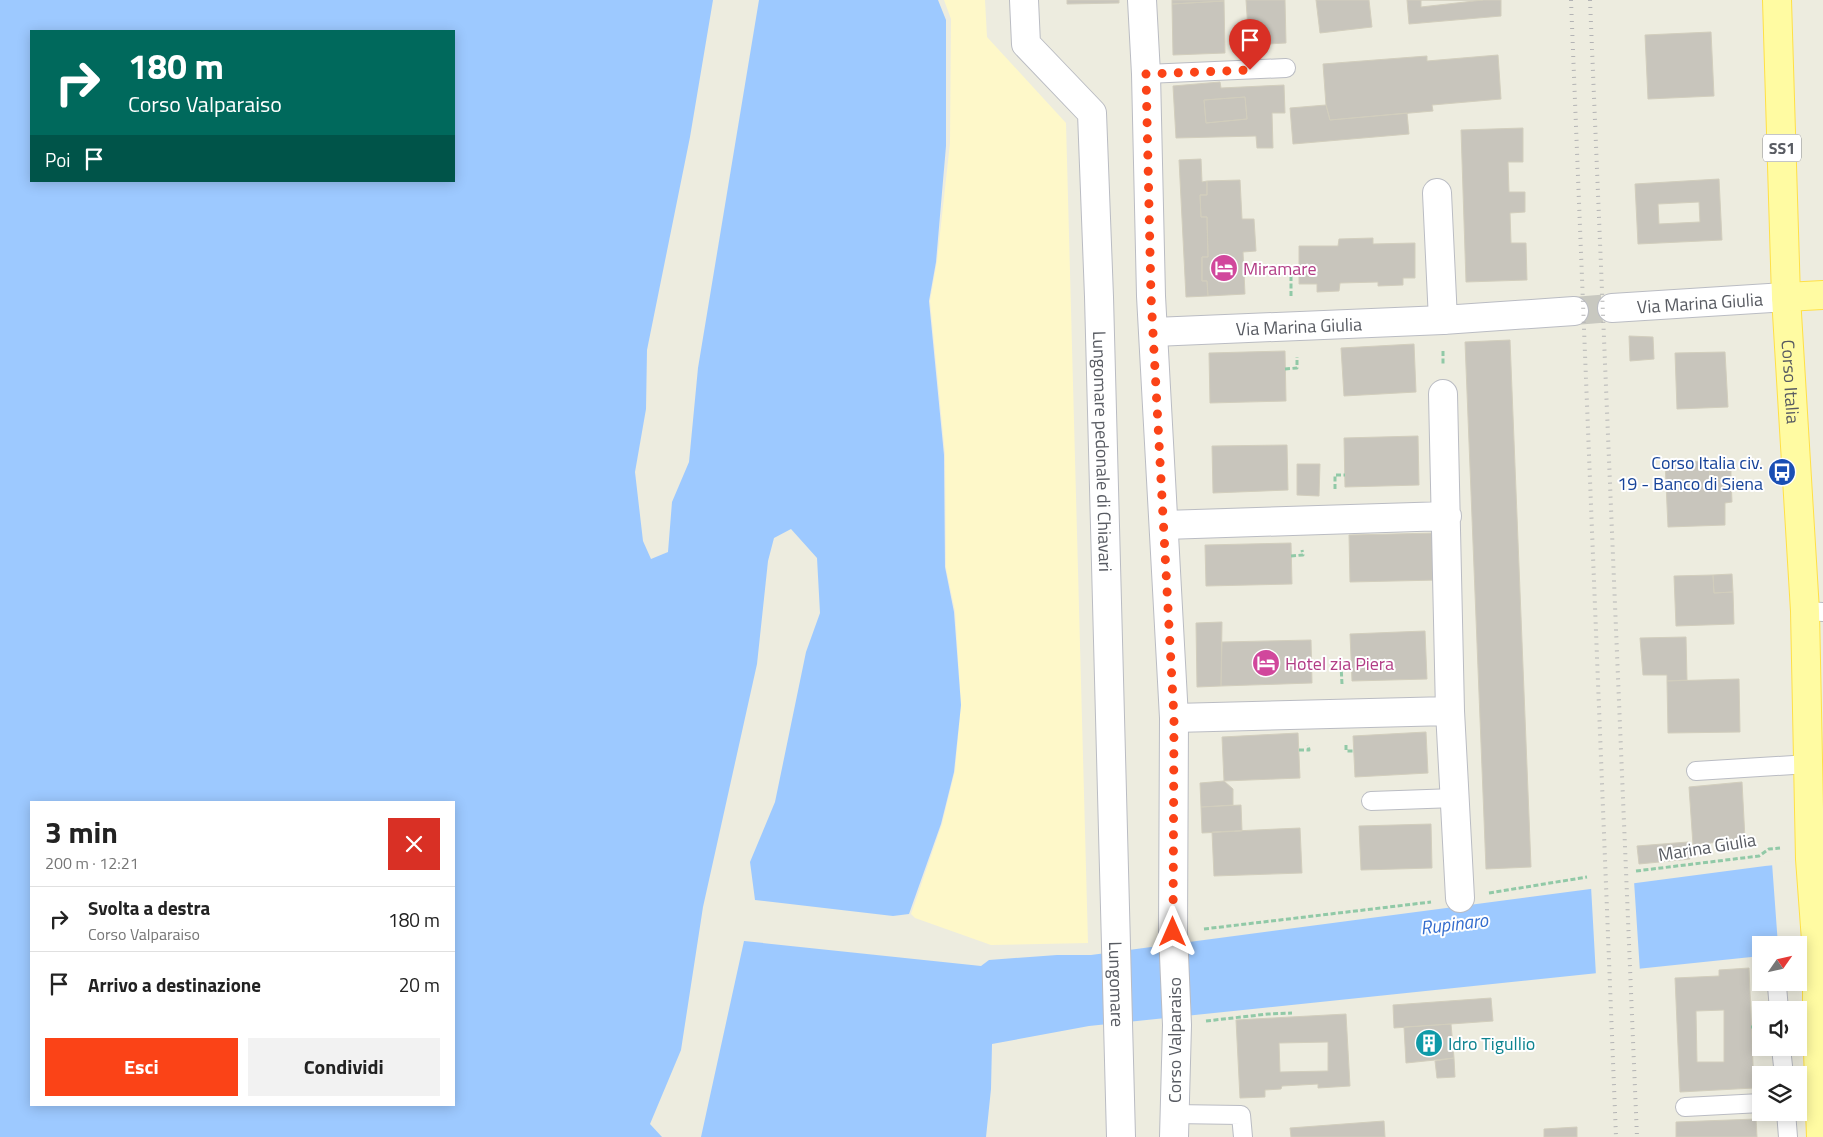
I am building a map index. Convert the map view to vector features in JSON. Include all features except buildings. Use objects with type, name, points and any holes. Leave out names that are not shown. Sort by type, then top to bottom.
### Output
[{"type":"main road","name":"Corso Italia","points":[[1777,0],[1786,297],[1814,623],[1809,764],[1811,852],[1817,954],[1817,1023],[1821,1137]]},
{"type":"main road","points":[[1786,297],[1823,295]]},
{"type":"street","name":"Lungomare pedonale di Chiavari","points":[[1024,0],[1026,44],[1092,113],[1099,297],[1116,930]]},
{"type":"street","name":"Corso Valparaiso","points":[[1142,0],[1146,74],[1151,296],[1174,718],[1173,932],[1177,1025],[1174,1126]]},
{"type":"street","points":[[1436,193],[1443,320]]},
{"type":"street","name":"Via Marina Giulia","points":[[1612,308],[1786,297]]},
{"type":"street","name":"Via Marina Giulia","points":[[1154,332],[1443,320],[1574,311]]},
{"type":"street","points":[[1443,394],[1450,711],[1460,898]]},
{"type":"street","points":[[1164,525],[1447,516]]},
{"type":"street","points":[[1174,718],[1450,711]]},
{"type":"street","name":"Lungomare","points":[[1116,930],[1120,1137]]},
{"type":"lane","points":[[1146,74],[1286,68]]},
{"type":"lane","points":[[1696,771],[1809,764]]},
{"type":"lane","points":[[1371,801],[1455,798]]},
{"type":"lane","points":[[1685,1107],[1752,1103]]},
{"type":"lane","points":[[1174,1126],[1241,1115],[1243,1137]]},
{"type":"lane","points":[[1787,1121],[1788,1137]]},
{"type":"path","points":[[1443,320],[1443,394]]},
{"type":"path","name":"Marina Giulia","points":[[1636,871],[1759,856],[1769,849],[1811,852]]},
{"type":"path","points":[[1173,932],[1273,921]]},
{"type":"path","points":[[1177,1025],[1292,1013]]},
{"type":"sand","points":[[944,0],[985,0],[987,37],[1066,123],[1088,943],[991,945],[915,918],[911,914],[942,824],[955,771],[961,704],[955,611],[946,568],[945,454],[930,301],[937,261],[950,143],[951,19]]},
{"type":"water","points":[[0,0],[713,0],[690,137],[647,350],[646,409],[635,472],[643,541],[651,559],[668,552],[672,502],[689,462],[698,368],[759,0],[938,0],[946,20],[946,146],[936,262],[929,301],[944,455],[945,567],[954,612],[961,705],[954,772],[941,824],[909,914],[893,916],[755,900],[750,862],[775,802],[806,652],[820,613],[817,558],[791,529],[774,538],[768,561],[757,664],[703,907],[681,1050],[650,1124],[662,1137],[0,1137]]},
{"type":"water","name":"Rupinaro","points":[[1823,860],[1802,936],[1752,936],[1752,957],[1089,1026],[992,1044],[991,1089],[986,1137],[701,1137],[744,941],[981,966],[989,960],[1057,955],[1091,955],[1765,866]]},
{"type":"pier","points":[[1823,858],[1823,952],[1808,953],[1808,936],[1777,936],[1772,863]]},
{"type":"pier","points":[[1634,881],[1640,972],[1596,976],[1591,886]]},
{"type":"tunnel","points":[[1574,311],[1612,308]]},
{"type":"railway","points":[[1571,0],[1616,1137]]},
{"type":"railway","points":[[1590,0],[1637,1137]]},
{"type":"place","name":"Miramare","points":[[1224,268]]},
{"type":"place","name":"Corso Italia civ. 19 - Banco di Siena","points":[[1782,472]]},
{"type":"place","name":"Hotel zia Piera","points":[[1266,663]]},
{"type":"place","name":"Idro Tigullio","points":[[1429,1043]]},
{"type":"route","points":[[1173,932],[1174,718],[1151,296],[1146,74],[1250,70]]}]
